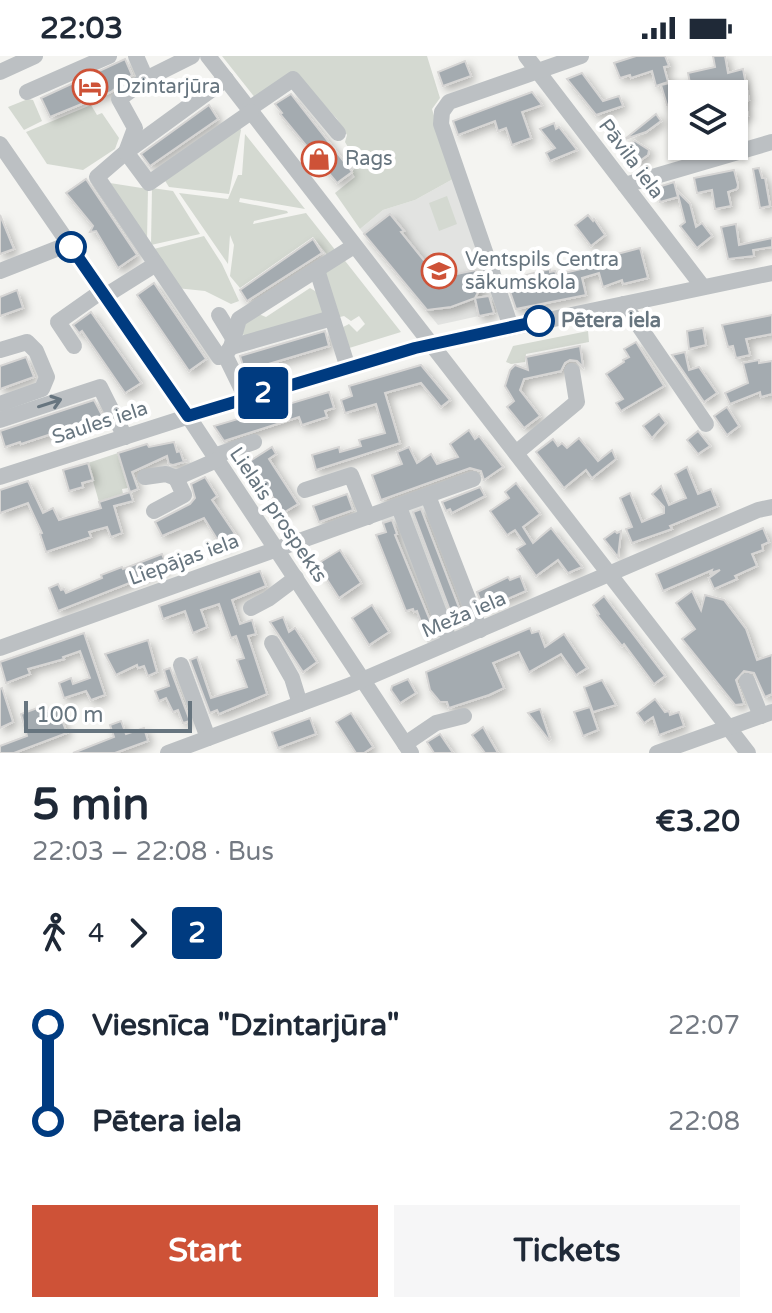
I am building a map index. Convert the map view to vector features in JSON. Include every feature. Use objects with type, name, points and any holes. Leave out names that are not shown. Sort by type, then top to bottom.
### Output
[{"type":"street","points":[[0,72],[35,56]]},
{"type":"street","points":[[27,92],[109,56]]},
{"type":"street","points":[[136,56],[146,79]]},
{"type":"street","points":[[126,152],[135,128],[119,99],[146,79],[192,56]]},
{"type":"street","points":[[208,56],[748,753]]},
{"type":"street","name":"Pāvila iela","points":[[526,56],[703,287]]},
{"type":"street","points":[[511,327],[441,124],[443,108],[449,102],[581,56]]},
{"type":"street","points":[[226,79],[97,177],[219,357],[230,347],[332,318]]},
{"type":"street","points":[[126,152],[149,183],[293,79],[338,133]]},
{"type":"street","points":[[625,185],[772,142]]},
{"type":"street","name":"Lielais prospekts","points":[[0,144],[188,416],[408,748]]},
{"type":"street","points":[[0,271],[69,244]]},
{"type":"street","points":[[230,347],[239,319],[354,246]]},
{"type":"street","points":[[74,346],[58,322],[156,264]]},
{"type":"street","points":[[317,270],[348,368]]},
{"type":"street","name":"Saules iela","points":[[1,473],[429,344],[772,273]]},
{"type":"street","points":[[624,304],[706,424]]},
{"type":"street","points":[[219,315],[246,398]]},
{"type":"street","points":[[0,350],[27,342],[36,351],[47,377],[42,389],[0,404]]},
{"type":"street","points":[[516,453],[577,402],[572,371]]},
{"type":"street","points":[[0,420],[100,387],[125,437]]},
{"type":"street","points":[[176,478],[254,442]]},
{"type":"street","points":[[145,477],[166,474],[176,478],[184,495],[154,511]]},
{"type":"street","points":[[305,490],[351,475],[368,517]]},
{"type":"street","name":"Liepājas iela","points":[[0,648],[473,479]]},
{"type":"street","points":[[428,496],[480,630]]},
{"type":"street","points":[[399,507],[450,642]]},
{"type":"street","name":"Meža iela","points":[[168,753],[363,680],[772,507]]},
{"type":"street","points":[[251,608],[296,578]]},
{"type":"street","points":[[272,643],[292,678],[300,704]]},
{"type":"street","points":[[181,665],[208,738]]},
{"type":"street","points":[[657,753],[766,714],[747,681]]},
{"type":"street","points":[[408,748],[436,723],[464,716]]},
{"type":"shaded area","points":[[222,56],[427,56],[440,98],[432,109],[453,179],[415,200],[383,210],[360,229],[335,193],[355,177],[352,172],[358,164],[345,142],[347,135],[337,119],[297,75],[256,99]]},
{"type":"shaded area","points":[[33,100],[42,121],[24,130],[8,107]]},
{"type":"shaded area","points":[[91,105],[97,115],[102,113],[119,138],[115,149],[83,170],[47,164],[26,132]]},
{"type":"shaded area","points":[[239,127],[241,130],[229,194],[169,187],[164,179]]},
{"type":"shaded area","points":[[245,134],[305,209],[240,198],[239,202],[288,213],[254,221],[253,224],[306,213],[336,251],[329,257],[313,237],[240,288],[230,276],[234,245],[230,235],[228,264],[179,193],[228,199],[238,175],[242,175]]},
{"type":"shaded area","name":"Ventspils Centra sākumskola","points":[[453,179],[497,312],[438,325],[360,229],[383,210],[415,200]]},
{"type":"shaded area","points":[[110,183],[148,189],[147,240]]},
{"type":"shaded area","points":[[152,188],[173,191],[200,234],[151,245]]},
{"type":"shaded area","points":[[447,196],[457,224],[439,231],[429,203]]},
{"type":"shaded area","points":[[204,236],[222,264],[239,301],[231,304],[205,291],[176,288],[150,250]]},
{"type":"shaded area","points":[[342,257],[401,332],[346,349],[343,327],[349,324],[357,332],[365,324],[359,316],[351,321],[344,316],[336,318],[321,270]]},
{"type":"shaded area","points":[[310,288],[320,294],[326,314],[244,337],[241,327],[256,313],[266,317]]},
{"type":"shaded area","points":[[588,331],[589,342],[526,354],[525,362],[506,362],[513,346]]},
{"type":"shaded area","points":[[118,453],[128,488],[122,489],[123,494],[99,502],[88,463]]},
{"type":"shaded area","points":[[428,501],[475,627],[428,644],[381,519]]},
{"type":"building","points":[[636,56],[665,56],[669,66],[664,67],[668,82],[656,86],[652,71],[620,78],[614,63]]},
{"type":"building","points":[[713,56],[725,56],[728,73],[743,69],[745,80],[689,80],[688,73],[715,67]]},
{"type":"building","name":"Dzintarjūra","points":[[125,59],[132,75],[111,92],[50,117],[41,98]]},
{"type":"building","points":[[465,61],[471,76],[443,86],[438,72]]},
{"type":"building","points":[[582,73],[603,101],[619,96],[623,106],[596,115],[567,79]]},
{"type":"building","points":[[668,83],[668,105],[667,105],[661,85]]},
{"type":"building","points":[[532,92],[542,105],[522,112],[531,138],[512,145],[506,128],[498,131],[495,121],[458,135],[453,121]]},
{"type":"building","points":[[291,94],[352,172],[337,183],[280,114],[275,104]]},
{"type":"building","points":[[209,105],[218,119],[150,166],[141,154]]},
{"type":"building","points":[[656,114],[661,121],[646,132],[625,139]]},
{"type":"building","points":[[554,123],[577,150],[550,161],[546,153],[555,148],[540,129]]},
{"type":"building","points":[[635,141],[649,150],[648,155],[634,165],[622,150]]},
{"type":"building","points":[[759,168],[762,178],[765,178],[770,206],[760,208],[753,169]]},
{"type":"building","points":[[734,170],[738,185],[737,189],[728,192],[731,206],[715,209],[712,190],[697,193],[694,178]]},
{"type":"building","points":[[86,179],[137,255],[118,268],[96,231],[90,232],[93,226],[66,193]]},
{"type":"building","points":[[674,182],[678,197],[660,202],[658,194],[649,190]]},
{"type":"building","points":[[677,191],[690,204],[696,227],[702,223],[712,236],[697,248],[680,226],[685,222]]},
{"type":"building","points":[[390,214],[438,278],[476,270],[478,279],[483,283],[475,298],[451,307],[427,310],[364,234]]},
{"type":"building","points":[[0,215],[14,249],[0,254]]},
{"type":"building","points":[[588,215],[605,235],[591,246],[575,225]]},
{"type":"building","points":[[736,224],[739,245],[772,238],[772,247],[753,250],[754,256],[728,259],[721,227]]},
{"type":"building","points":[[313,239],[322,253],[247,301],[240,290]]},
{"type":"building","points":[[640,248],[648,278],[623,284],[622,280],[603,287],[599,273],[582,278],[586,295],[516,309],[506,280],[550,269],[556,274],[585,268],[583,263]]},
{"type":"building","points":[[154,283],[206,359],[189,371],[137,295]]},
{"type":"building","points":[[17,290],[23,308],[0,316],[0,297]]},
{"type":"building","points":[[489,296],[494,313],[479,316],[475,298]]},
{"type":"building","points":[[91,312],[141,383],[125,393],[82,331],[79,333],[73,325]]},
{"type":"building","points":[[772,315],[772,334],[746,339],[750,355],[736,358],[733,346],[728,347],[722,325]]},
{"type":"building","points":[[703,328],[706,345],[689,349],[687,331]]},
{"type":"building","points":[[325,331],[329,346],[244,369],[240,356]]},
{"type":"building","points":[[636,342],[664,386],[621,411],[616,403],[623,399],[606,374],[629,357],[624,349]]},
{"type":"building","points":[[580,346],[583,367],[577,361],[570,360],[561,371],[524,379],[520,390],[540,416],[524,428],[507,407],[514,401],[505,386],[510,370],[515,365],[528,370],[526,357]]},
{"type":"building","points":[[685,352],[689,370],[699,367],[717,393],[704,402],[672,355]]},
{"type":"building","points":[[26,357],[34,377],[0,389],[0,366]]},
{"type":"building","points":[[759,360],[759,363],[772,361],[772,394],[761,397],[760,392],[730,404],[725,393],[748,383],[743,363]]},
{"type":"building","points":[[421,365],[450,400],[441,407],[421,383],[385,393],[400,443],[316,470],[312,455],[339,447],[340,452],[361,446],[359,440],[385,433],[376,404],[345,413],[341,400],[352,396],[349,386]]},
{"type":"building","points":[[329,392],[334,408],[325,411],[327,417],[302,425],[299,417],[224,441],[214,426]]},
{"type":"building","points":[[94,400],[103,417],[5,447],[0,431]]},
{"type":"building","points":[[727,407],[739,426],[727,435],[714,416]]},
{"type":"building","points":[[659,414],[666,423],[652,438],[643,426]]},
{"type":"building","points":[[469,430],[475,439],[479,436],[503,467],[484,480],[481,471],[470,468],[381,500],[372,475],[402,464],[397,452],[409,447],[417,463],[431,454],[437,464],[458,457],[450,444]]},
{"type":"building","points":[[698,431],[710,446],[698,454],[687,440]]},
{"type":"building","points":[[579,438],[598,461],[612,450],[616,459],[592,478],[586,470],[564,488],[536,452],[553,439],[558,446],[562,443],[567,448]]},
{"type":"building","points":[[174,442],[177,452],[180,451],[183,460],[187,461],[169,464],[167,456],[132,472],[138,489],[130,492],[118,453],[147,444],[149,447]]},
{"type":"building","points":[[272,447],[276,454],[269,459],[298,504],[283,513],[250,461]]},
{"type":"building","points":[[88,463],[93,480],[69,491],[63,470]]},
{"type":"building","points":[[687,467],[698,494],[711,489],[718,506],[670,526],[672,529],[632,543],[626,529],[632,527],[620,498],[630,493],[642,522],[664,513],[664,507],[652,494],[661,486],[669,505],[686,498],[675,474]]},
{"type":"building","points":[[205,477],[217,496],[212,500],[237,537],[222,547],[204,518],[162,536],[155,522],[190,504],[195,498],[191,484]]},
{"type":"building","points":[[28,481],[43,513],[53,508],[59,520],[101,508],[99,502],[130,492],[133,501],[114,506],[122,533],[111,537],[107,527],[89,532],[91,537],[46,552],[42,533],[28,503],[0,513],[0,490]]},
{"type":"building","points":[[516,483],[540,514],[523,527],[533,543],[551,528],[582,567],[568,573],[558,560],[536,576],[517,549],[525,544],[515,530],[507,535],[490,511],[509,498],[505,492]]},
{"type":"building","points":[[480,487],[485,496],[452,513],[450,509],[446,511],[442,502]]},
{"type":"building","points":[[347,494],[353,510],[319,522],[313,506]]},
{"type":"building","points":[[421,509],[463,618],[454,621],[413,512]]},
{"type":"building","points":[[392,520],[395,535],[434,630],[425,633],[417,611],[406,611],[376,535],[386,532],[383,523]]},
{"type":"building","points":[[763,528],[769,542],[762,545],[763,550],[752,554],[757,566],[735,576],[737,579],[714,589],[709,578],[720,570],[711,573],[712,570],[663,591],[656,574]]},
{"type":"building","points":[[615,531],[621,531],[618,557],[604,539]]},
{"type":"building","points":[[340,550],[361,583],[339,598],[317,564]]},
{"type":"building","points":[[162,554],[168,568],[58,611],[49,588],[58,584],[66,593],[102,578],[101,575]]},
{"type":"building","points":[[260,571],[266,586],[232,600],[240,624],[252,620],[256,634],[248,636],[267,694],[219,714],[217,710],[210,713],[190,660],[197,657],[211,698],[247,687],[237,660],[244,658],[236,636],[231,638],[219,604],[201,610],[207,627],[193,633],[185,611],[163,619],[159,606]]},
{"type":"building","points":[[520,576],[526,591],[484,609],[477,592],[508,577],[510,580]]},
{"type":"building","points":[[692,591],[701,610],[705,595],[724,600],[746,629],[757,660],[772,655],[772,694],[765,697],[754,673],[744,671],[736,680],[744,704],[735,705],[682,639],[695,629],[676,603]]},
{"type":"building","points":[[604,596],[665,676],[654,684],[597,615],[593,605]]},
{"type":"building","points":[[372,605],[389,632],[369,645],[352,618]]},
{"type":"building","points":[[283,617],[289,632],[295,628],[317,662],[303,672],[270,622]]},
{"type":"building","points":[[530,628],[532,633],[539,631],[545,647],[564,634],[587,668],[576,675],[561,654],[529,672],[519,652],[493,663],[504,688],[489,695],[449,708],[447,702],[440,702],[430,690],[426,672]]},
{"type":"building","points":[[84,633],[105,695],[91,700],[86,691],[64,698],[59,683],[71,678],[73,684],[90,678],[80,651],[28,669],[30,674],[6,683],[0,662]]},
{"type":"building","points":[[148,640],[157,672],[148,676],[144,666],[138,668],[137,665],[116,675],[105,654]]},
{"type":"building","points":[[170,668],[190,721],[183,723],[178,710],[173,712],[166,698],[159,701],[155,691],[169,686],[164,670]]},
{"type":"building","points":[[408,679],[416,693],[400,703],[391,690],[392,686]]},
{"type":"building","points":[[602,680],[616,705],[593,712],[584,687]]},
{"type":"building","points":[[0,689],[13,722],[0,728]]},
{"type":"building","points":[[655,699],[670,715],[679,712],[684,726],[659,735],[653,717],[644,723],[637,713]]},
{"type":"building","points":[[40,707],[42,713],[57,708],[67,733],[14,753],[0,753],[0,746],[27,736],[21,714]]},
{"type":"building","points":[[590,707],[598,730],[583,736],[574,712]]},
{"type":"building","points":[[540,709],[550,739],[549,740],[528,713]]},
{"type":"building","points":[[351,713],[373,747],[364,753],[356,753],[336,722]]},
{"type":"building","points":[[310,718],[316,734],[278,748],[272,732]]},
{"type":"building","points":[[121,721],[126,734],[144,728],[148,741],[115,753],[73,753],[114,737],[110,725]]},
{"type":"building","points":[[483,727],[498,753],[485,753],[472,735]]},
{"type":"building","points":[[440,734],[453,753],[434,753],[427,742]]},
{"type":"bus line","name":"2","points":[[71,247],[188,416],[415,348],[539,321]]},
{"type":"place","name":"Dzintarjūra","points":[[90,87]]},
{"type":"place","name":"Rags","points":[[319,159]]},
{"type":"place","name":"Ventspils Centra sākumskola","points":[[439,271]]},
{"type":"place","name":"Pētera iela","points":[[539,321]]}]
